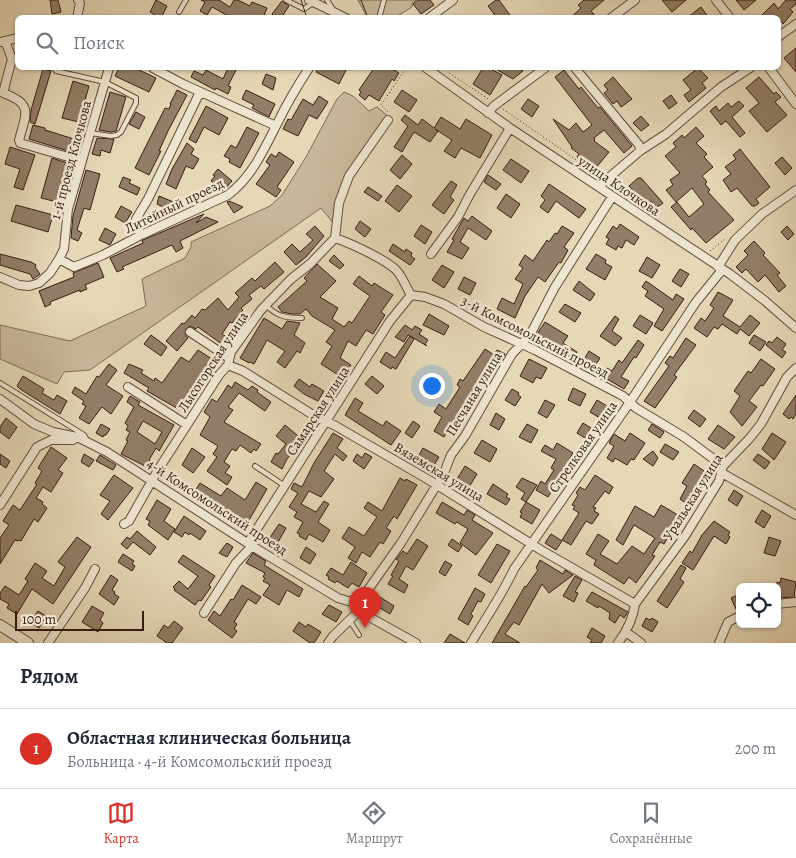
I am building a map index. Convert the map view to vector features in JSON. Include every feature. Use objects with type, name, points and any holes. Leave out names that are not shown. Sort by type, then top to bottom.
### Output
[{"type":"street","points":[[78,0],[80,3],[78,15]]},
{"type":"street","points":[[433,15],[453,0]]},
{"type":"street","points":[[615,15],[635,0]]},
{"type":"street","points":[[716,0],[728,15]]},
{"type":"street","points":[[311,1],[334,15]]},
{"type":"street","points":[[781,35],[796,24]]},
{"type":"street","points":[[15,39],[2,41],[12,59],[3,93],[21,102],[26,115],[18,140],[20,144],[82,161]]},
{"type":"street","name":"1-й проезд Клочкова","points":[[58,259],[64,249],[68,209],[108,70]]},
{"type":"street","points":[[157,70],[200,92],[276,126]]},
{"type":"street","name":"Литейный проезд","points":[[58,259],[74,267],[104,255],[228,195],[240,186],[253,169],[308,70]]},
{"type":"street","name":"улица Клочкова","points":[[429,70],[510,128],[720,268],[764,300],[796,328]]},
{"type":"street","points":[[488,113],[496,104],[541,70]]},
{"type":"street","points":[[576,70],[639,145],[640,151]]},
{"type":"street","points":[[599,188],[640,151],[666,134],[722,87],[747,70]]},
{"type":"street","points":[[770,70],[796,104]]},
{"type":"street","points":[[141,236],[136,219],[148,199],[200,92]]},
{"type":"street","points":[[388,120],[349,176],[339,203],[335,238],[345,241],[397,271],[410,295]]},
{"type":"street","points":[[431,254],[458,217],[510,128]]},
{"type":"street","name":"Стрелковая улица","points":[[471,643],[504,591],[514,569],[720,268],[735,240],[762,214],[796,190]]},
{"type":"street","name":"Песчаная улица","points":[[328,643],[350,620],[401,543],[444,474],[451,455],[465,436],[512,354],[530,335],[554,287],[612,197]]},
{"type":"street","name":"Лысогорская улица","points":[[124,524],[129,521],[152,480],[228,361],[230,352],[266,305],[335,238]]},
{"type":"street","points":[[0,277],[18,285],[29,286],[39,283],[50,273],[58,259]]},
{"type":"street","name":"3-й Комсомольский проезд","points":[[410,295],[425,297],[444,304],[484,327],[522,344],[623,396],[629,403],[684,437],[723,470],[796,515]]},
{"type":"street","name":"Самарская улица","points":[[204,613],[250,544],[390,321],[410,295]]},
{"type":"street","name":"Вяземская улица","points":[[190,332],[228,361],[318,418],[327,421],[437,485],[532,544],[635,604]]},
{"type":"street","name":"Уральская улица","points":[[618,643],[626,632],[633,616],[635,604],[685,536],[723,470],[761,424],[787,377],[796,368]]},
{"type":"street","points":[[128,388],[187,425]]},
{"type":"street","name":"4-й Комсомольский проезд","points":[[0,399],[34,424],[53,432],[77,437],[88,442],[152,480],[250,544],[338,598],[359,607],[364,614],[416,643]]},
{"type":"street","points":[[0,505],[37,448],[51,440],[73,440],[77,437]]},
{"type":"street","points":[[48,643],[85,588],[95,568]]},
{"type":"street","points":[[781,604],[796,602]]},
{"type":"street","points":[[719,643],[728,622],[736,618]]},
{"type":"street","points":[[0,625],[28,643]]},
{"type":"street","points":[[626,632],[641,643]]},
{"type":"lane","points":[[179,12],[186,0]]},
{"type":"lane","points":[[286,0],[304,9],[311,1]]},
{"type":"lane","points":[[327,0],[334,15]]},
{"type":"lane","points":[[379,15],[384,0]]},
{"type":"lane","points":[[55,70],[105,82],[136,98],[136,103],[120,132],[111,136],[90,133]]},
{"type":"lane","points":[[266,305],[283,317],[302,318]]},
{"type":"lane","points":[[0,382],[84,435],[88,442]]},
{"type":"lane","points":[[255,466],[285,486]]},
{"type":"lane","points":[[350,620],[359,635]]},
{"type":"path","points":[[388,120],[391,116],[381,105],[405,70]]},
{"type":"path","points":[[448,73],[644,206]]},
{"type":"path","points":[[708,252],[725,239],[735,240]]},
{"type":"shaded area","points":[[358,0],[416,0],[412,3],[412,7],[399,15],[366,15]]},
{"type":"shaded area","points":[[344,92],[353,96],[369,111],[377,107],[389,117],[348,175],[334,224],[321,208],[90,370],[64,372],[57,384],[0,359],[0,325],[70,341],[146,306],[142,279],[185,258],[191,247],[191,242],[270,206],[282,195],[306,157],[337,99]]},
{"type":"building","points":[[50,0],[58,0],[61,12],[52,14]]},
{"type":"building","points":[[156,0],[167,6],[162,15],[156,15],[150,12]]},
{"type":"building","points":[[201,0],[219,0],[230,7],[234,0],[238,0],[250,6],[252,2],[267,8],[264,15],[227,15],[212,7],[207,15],[200,11],[205,2]]},
{"type":"building","points":[[418,0],[430,0],[434,5],[421,14],[413,4]]},
{"type":"building","points":[[499,0],[510,15],[495,15],[488,6]]},
{"type":"building","points":[[584,0],[604,0],[591,11],[594,14],[593,15],[573,15],[581,8],[578,5]]},
{"type":"building","points":[[662,0],[686,0],[672,12]]},
{"type":"building","points":[[736,0],[756,0],[744,10]]},
{"type":"building","points":[[786,0],[796,0],[796,4],[790,9],[793,12],[783,24],[781,15],[762,15],[774,3],[778,9]]},
{"type":"building","points":[[282,1],[289,6],[283,15],[272,14]]},
{"type":"building","points":[[701,7],[707,15],[691,15]]},
{"type":"building","points":[[796,48],[796,72],[784,58]]},
{"type":"building","points":[[43,70],[51,71],[35,124],[30,122],[31,110]]},
{"type":"building","points":[[118,70],[139,70],[156,78],[149,92],[115,76]]},
{"type":"building","points":[[206,70],[223,79],[227,70],[236,70],[228,86],[231,87],[228,94],[216,88],[215,90],[191,77],[194,71],[203,75]]},
{"type":"building","points":[[318,70],[346,70],[339,84],[316,72]]},
{"type":"building","points":[[373,70],[394,70],[399,73],[394,81],[392,79],[379,101],[369,95],[365,100],[359,95],[361,92],[359,90]]},
{"type":"building","points":[[482,70],[493,70],[502,75],[490,95],[473,84]]},
{"type":"building","points":[[497,70],[523,71],[513,79]]},
{"type":"building","points":[[564,70],[579,89],[581,87],[598,108],[600,107],[632,146],[624,153],[604,130],[594,138],[594,141],[609,152],[595,169],[577,157],[579,154],[571,148],[553,119],[569,130],[576,123],[583,132],[592,125],[555,77]]},
{"type":"building","points":[[696,70],[700,70],[708,78],[702,83],[706,88],[689,102],[684,95],[691,90],[683,80]]},
{"type":"building","points":[[266,74],[276,78],[273,90],[262,84]]},
{"type":"building","points":[[613,77],[632,99],[621,107],[617,101],[613,104],[604,93],[608,90],[604,85]]},
{"type":"building","points":[[759,77],[774,94],[776,92],[781,97],[775,102],[787,115],[767,132],[749,111],[759,103],[746,88]]},
{"type":"building","points":[[73,81],[89,86],[79,122],[62,118]]},
{"type":"building","points":[[177,90],[187,95],[168,131],[159,151],[161,151],[149,175],[135,168],[165,108],[169,109]]},
{"type":"building","points":[[246,90],[275,104],[269,117],[252,108],[254,105],[242,99]]},
{"type":"building","points":[[402,90],[417,100],[409,112],[394,102]]},
{"type":"building","points":[[110,92],[126,97],[116,131],[111,132],[99,130]]},
{"type":"building","points":[[671,95],[677,103],[669,109],[663,101]]},
{"type":"building","points":[[319,96],[328,102],[317,119],[309,115],[298,136],[283,129],[288,119],[291,120],[303,99],[313,105]]},
{"type":"building","points":[[528,99],[539,106],[532,117],[521,109]]},
{"type":"building","points":[[739,101],[744,106],[732,117],[745,133],[740,137],[726,121],[721,125],[710,111],[716,106],[719,111],[728,103],[731,107]]},
{"type":"building","points":[[206,106],[228,118],[219,135],[204,127],[196,143],[189,139]]},
{"type":"building","points":[[136,112],[145,117],[139,129],[129,124]]},
{"type":"building","points":[[405,115],[418,125],[422,119],[434,128],[441,117],[460,129],[466,119],[492,135],[480,158],[461,148],[455,158],[444,151],[452,140],[435,129],[438,131],[430,142],[414,132],[402,152],[394,147],[408,126],[401,120]]},
{"type":"building","points":[[641,116],[649,125],[641,131],[633,123]]},
{"type":"building","points":[[33,125],[74,139],[72,146],[80,148],[78,154],[29,139]]},
{"type":"building","points":[[247,127],[259,133],[240,168],[229,162],[230,159],[224,156],[231,145],[236,148]]},
{"type":"building","points":[[696,127],[704,136],[696,143],[707,154],[704,157],[713,167],[702,176],[710,190],[708,192],[734,220],[706,243],[692,228],[691,230],[671,207],[677,202],[689,217],[704,204],[692,188],[676,202],[666,190],[673,185],[670,180],[680,173],[665,156],[676,147],[673,143],[682,135],[684,138]]},
{"type":"building","points":[[97,138],[114,139],[110,153],[101,150],[100,156],[92,154]]},
{"type":"building","points":[[187,143],[194,149],[191,154],[199,159],[193,169],[186,166],[176,189],[166,184]]},
{"type":"building","points":[[10,147],[35,155],[23,190],[14,187],[20,169],[5,164]]},
{"type":"building","points":[[740,149],[770,187],[756,199],[759,203],[755,206],[752,206],[737,188],[731,192],[723,180],[731,174],[725,167],[736,159],[733,155]]},
{"type":"building","points":[[279,152],[294,162],[277,187],[281,190],[276,197],[256,184],[270,165],[266,162],[271,154],[276,157]]},
{"type":"building","points":[[402,155],[412,164],[400,179],[390,170]]},
{"type":"building","points":[[782,157],[792,168],[785,175],[775,163]]},
{"type":"building","points":[[52,158],[67,163],[57,202],[41,198]]},
{"type":"building","points":[[511,159],[529,171],[521,183],[503,170]]},
{"type":"building","points":[[218,169],[232,181],[223,191],[211,181]]},
{"type":"building","points":[[86,170],[100,174],[90,210],[84,208],[77,230],[82,233],[78,241],[71,238],[73,216]]},
{"type":"building","points":[[488,175],[501,184],[496,190],[484,182]]},
{"type":"building","points":[[123,177],[131,180],[129,183],[140,188],[137,195],[119,187]]},
{"type":"building","points":[[638,178],[641,178],[663,203],[656,208],[651,201],[645,206],[629,186]]},
{"type":"building","points":[[451,181],[457,185],[450,197],[454,200],[444,214],[432,205]]},
{"type":"building","points":[[549,184],[586,209],[579,218],[556,201],[548,213],[540,207],[545,200],[541,196]]},
{"type":"building","points":[[397,185],[412,196],[399,212],[385,201]]},
{"type":"building","points":[[368,187],[382,196],[378,201],[364,192]]},
{"type":"building","points":[[506,194],[520,204],[511,218],[497,208]]},
{"type":"building","points":[[159,196],[176,203],[171,215],[162,210],[163,207],[157,204]]},
{"type":"building","points":[[229,201],[243,207],[234,213],[227,202]]},
{"type":"building","points":[[16,205],[53,215],[48,232],[11,221]]},
{"type":"building","points":[[121,206],[132,212],[125,223],[115,217]]},
{"type":"building","points":[[204,214],[196,223],[206,217],[218,222],[180,241],[183,248],[176,252],[172,245],[122,267],[124,269],[117,272],[110,258],[143,243],[143,240]]},
{"type":"building","points":[[472,216],[492,231],[486,240],[468,228],[460,242],[469,248],[462,259],[447,252],[464,218],[468,221]]},
{"type":"building","points":[[360,221],[371,229],[365,237],[355,229]]},
{"type":"building","points":[[620,224],[639,237],[634,245],[626,240],[622,248],[618,246],[616,250],[606,244],[609,239],[606,237],[613,226],[617,229]]},
{"type":"building","points":[[421,225],[432,232],[425,244],[414,236]]},
{"type":"building","points":[[315,226],[324,236],[306,257],[296,265],[284,252],[292,244],[300,252],[313,240],[306,234]]},
{"type":"building","points":[[562,226],[574,233],[564,247],[568,250],[561,263],[559,262],[545,282],[538,277],[525,296],[515,318],[497,309],[502,298],[514,304],[523,284],[515,279],[523,268],[519,265],[525,255],[533,261],[547,240],[549,242]]},
{"type":"building","points":[[787,226],[794,234],[788,240],[781,232]]},
{"type":"building","points":[[105,228],[116,234],[110,245],[99,240]]},
{"type":"building","points":[[754,241],[765,253],[763,255],[780,273],[777,275],[786,286],[779,292],[765,275],[758,282],[746,269],[742,273],[736,267],[748,255],[744,251]]},
{"type":"building","points":[[393,244],[405,252],[406,249],[412,253],[411,256],[415,259],[410,265],[389,251]]},
{"type":"building","points":[[0,254],[31,262],[36,265],[35,267],[40,274],[33,279],[30,274],[0,265]]},
{"type":"building","points":[[596,254],[606,260],[605,263],[612,267],[605,280],[586,269]]},
{"type":"building","points":[[334,255],[344,265],[340,269],[329,261]]},
{"type":"building","points":[[647,257],[660,265],[652,278],[639,271]]},
{"type":"building","points":[[275,262],[284,272],[264,289],[261,286],[249,295],[252,299],[241,308],[243,310],[232,323],[230,322],[222,334],[228,338],[223,345],[198,327],[196,329],[190,326],[186,329],[185,334],[188,338],[177,351],[166,341],[182,323],[184,324],[192,315],[195,318],[202,309],[205,310],[218,298],[228,310],[239,297],[235,293],[252,278],[255,281]]},
{"type":"building","points":[[98,263],[104,277],[85,285],[87,289],[50,302],[51,304],[45,307],[39,291],[74,277],[73,273]]},
{"type":"building","points":[[317,264],[336,281],[320,297],[338,308],[332,319],[344,327],[349,321],[352,323],[370,296],[353,284],[359,276],[372,286],[374,283],[393,295],[381,312],[385,315],[373,334],[366,330],[356,346],[348,341],[340,358],[351,365],[343,378],[321,364],[332,346],[326,342],[335,330],[312,316],[306,309],[300,314],[292,314],[282,312],[278,307],[307,281],[304,278]]},
{"type":"building","points":[[442,265],[454,272],[444,288],[432,280]]},
{"type":"building","points":[[680,269],[689,274],[681,287],[672,281]]},
{"type":"building","points":[[464,277],[476,283],[470,295],[458,289]]},
{"type":"building","points":[[579,281],[595,294],[590,301],[573,290]]},
{"type":"building","points":[[646,281],[673,300],[676,294],[684,299],[662,331],[654,326],[664,309],[645,296],[648,291],[642,287]]},
{"type":"building","points":[[718,292],[733,300],[723,316],[740,327],[750,315],[760,323],[749,336],[740,329],[737,334],[722,324],[718,329],[714,327],[707,337],[694,328],[701,318],[705,321],[714,308],[710,305]]},
{"type":"building","points":[[565,304],[581,313],[575,322],[559,312]]},
{"type":"building","points":[[429,314],[449,326],[444,335],[423,325]]},
{"type":"building","points":[[640,315],[653,323],[646,334],[633,326]]},
{"type":"building","points":[[615,316],[619,319],[612,331],[622,338],[615,346],[600,336]]},
{"type":"building","points":[[264,318],[282,329],[287,321],[300,323],[294,335],[305,343],[300,353],[297,351],[285,368],[277,362],[285,351],[267,340],[254,364],[240,358]]},
{"type":"building","points":[[545,322],[568,336],[563,343],[577,352],[573,359],[555,347],[551,352],[545,348],[549,341],[537,334]]},
{"type":"building","points":[[405,325],[412,330],[415,326],[422,330],[419,334],[428,340],[425,344],[427,346],[408,335],[404,342],[395,337]]},
{"type":"building","points":[[151,335],[167,347],[161,356],[144,344]]},
{"type":"building","points":[[754,335],[766,342],[760,351],[749,343]]},
{"type":"building","points":[[410,336],[414,339],[396,369],[392,367],[391,369],[380,362],[386,352],[395,358]]},
{"type":"building","points":[[777,337],[786,344],[782,350],[786,352],[782,358],[766,345],[769,341],[772,343]]},
{"type":"building","points":[[686,338],[696,345],[674,375],[677,377],[655,408],[644,401],[669,366],[665,363],[670,356],[673,358]]},
{"type":"building","points":[[638,340],[644,345],[621,377],[629,381],[624,389],[602,376],[607,368],[612,371],[619,360],[622,363]]},
{"type":"building","points":[[485,349],[494,355],[497,350],[505,354],[501,362],[494,357],[473,394],[476,395],[474,402],[468,399],[458,415],[464,419],[456,432],[449,428],[444,437],[434,431],[442,417],[434,412],[439,404],[446,409],[460,387],[457,385],[460,379],[463,381]]},
{"type":"building","points":[[198,350],[212,359],[180,410],[147,391],[149,388],[124,373],[129,364],[143,370],[141,373],[154,381],[155,378],[162,383],[181,357],[189,362]]},
{"type":"building","points":[[589,351],[600,358],[594,367],[583,361]]},
{"type":"building","points":[[529,359],[547,368],[541,379],[536,377],[533,383],[520,376]]},
{"type":"building","points":[[761,359],[775,369],[749,401],[757,407],[742,426],[730,412],[740,396],[734,391],[748,371],[751,373]]},
{"type":"building","points":[[109,364],[117,370],[106,385],[123,396],[111,414],[102,407],[89,424],[79,418],[86,406],[82,404],[84,401],[72,393],[75,387],[86,394],[97,376],[99,377]]},
{"type":"building","points":[[23,376],[44,389],[42,393],[54,400],[57,395],[67,401],[60,414],[17,386]]},
{"type":"building","points":[[372,376],[384,386],[377,394],[365,384]]},
{"type":"building","points":[[299,379],[310,387],[312,384],[324,391],[318,401],[294,386]]},
{"type":"building","points":[[235,382],[248,390],[252,386],[271,402],[265,411],[239,393],[228,407],[233,410],[224,422],[261,444],[256,451],[254,449],[251,453],[240,445],[236,451],[232,449],[224,462],[230,466],[225,473],[232,477],[227,485],[207,471],[217,457],[213,454],[218,446],[200,435],[210,417],[204,412],[212,399],[217,402],[228,385],[232,388]]},
{"type":"building","points":[[573,388],[586,394],[580,406],[568,400]]},
{"type":"building","points":[[512,389],[519,393],[518,395],[521,397],[515,406],[505,400]]},
{"type":"building","points":[[796,395],[796,414],[793,419],[791,417],[789,419],[783,414]]},
{"type":"building","points":[[130,396],[140,402],[138,405],[174,425],[159,451],[156,448],[149,460],[152,462],[149,468],[121,454],[128,441],[126,440],[130,432],[126,430],[128,426],[125,423],[134,407],[127,402]],"holes":[[[143,421],[162,432],[155,444],[137,432]]]},
{"type":"building","points":[[355,398],[363,403],[358,411],[383,426],[386,421],[401,431],[391,445],[345,415]]},
{"type":"building","points":[[545,400],[555,405],[547,418],[538,413]]},
{"type":"building","points":[[597,400],[607,406],[600,418],[590,412]]},
{"type":"building","points":[[694,410],[706,419],[700,427],[688,418]]},
{"type":"building","points":[[496,413],[505,419],[499,430],[490,425]]},
{"type":"building","points":[[6,418],[17,427],[9,439],[0,432],[0,427]]},
{"type":"building","points":[[413,421],[420,426],[412,438],[405,433]]},
{"type":"building","points":[[583,423],[591,428],[585,438],[577,433]]},
{"type":"building","points":[[101,424],[110,429],[103,437],[96,433]]},
{"type":"building","points":[[527,424],[538,430],[531,443],[519,437]]},
{"type":"building","points":[[652,424],[664,432],[660,438],[648,430]]},
{"type":"building","points":[[285,425],[303,440],[287,459],[282,469],[271,462],[276,453],[278,454],[286,444],[276,436]]},
{"type":"building","points":[[718,425],[735,437],[724,449],[708,439]]},
{"type":"building","points":[[333,433],[343,439],[337,448],[347,456],[343,461],[335,454],[324,471],[334,479],[321,497],[309,491],[301,504],[316,512],[324,501],[329,504],[318,522],[330,530],[323,542],[309,534],[306,540],[297,533],[303,522],[294,517],[297,512],[289,507],[298,493],[291,489],[294,483],[302,487],[314,463]]},
{"type":"building","points":[[630,433],[645,443],[634,460],[631,459],[627,465],[615,458],[613,462],[607,458],[614,446],[609,443],[614,434],[625,441]]},
{"type":"building","points":[[772,433],[786,442],[774,460],[762,449]]},
{"type":"building","points":[[482,440],[497,449],[490,462],[474,453]]},
{"type":"building","points":[[557,443],[573,453],[562,472],[568,476],[564,482],[559,479],[548,497],[536,490],[541,481],[545,484],[554,470],[551,468],[556,459],[541,451],[545,445],[553,450]]},
{"type":"building","points":[[665,444],[679,452],[673,460],[660,452]]},
{"type":"building","points":[[51,447],[67,458],[58,470],[63,473],[51,492],[43,487],[36,498],[43,502],[42,504],[47,508],[38,522],[34,519],[21,541],[15,540],[0,564],[0,538],[9,525],[3,521],[13,505],[20,510],[37,484],[35,483],[42,471],[38,468]]},
{"type":"building","points":[[192,448],[205,457],[193,473],[182,465]]},
{"type":"building","points":[[423,448],[439,457],[431,470],[422,464],[425,459],[419,455]]},
{"type":"building","points":[[653,451],[658,458],[653,466],[643,459]]},
{"type":"building","points":[[365,453],[372,457],[364,469],[353,461],[357,454],[362,458]]},
{"type":"building","points":[[0,454],[10,461],[6,468],[0,464]]},
{"type":"building","points":[[84,454],[94,460],[89,467],[81,462]]},
{"type":"building","points":[[758,454],[770,462],[765,469],[753,460]]},
{"type":"building","points":[[100,455],[116,465],[113,470],[96,461]]},
{"type":"building","points":[[694,464],[707,473],[699,487],[702,488],[690,506],[680,499],[687,486],[682,483]]},
{"type":"building","points":[[465,466],[477,474],[469,487],[457,479]]},
{"type":"building","points":[[114,475],[133,488],[108,520],[101,514],[110,501],[100,495]]},
{"type":"building","points":[[595,475],[613,487],[609,494],[605,491],[593,507],[596,508],[594,511],[599,514],[592,524],[586,521],[571,545],[562,540],[579,513],[573,509],[575,506],[572,505],[578,495],[576,493],[580,487],[585,490]]},
{"type":"building","points":[[400,478],[417,485],[397,519],[394,516],[386,528],[391,531],[383,544],[380,542],[370,557],[362,552],[356,563],[348,558],[355,547],[342,538],[349,527],[364,536],[377,517],[364,508],[368,502],[382,511]]},
{"type":"building","points":[[522,478],[537,485],[526,502],[521,499],[525,493],[516,487]]},
{"type":"building","points":[[256,482],[267,489],[245,527],[191,497],[200,483],[221,496],[227,488],[245,500]]},
{"type":"building","points":[[493,484],[508,494],[506,497],[510,499],[506,505],[487,494]]},
{"type":"building","points":[[734,490],[743,496],[737,506],[728,500]]},
{"type":"building","points":[[157,500],[171,509],[164,521],[175,529],[168,540],[148,525],[150,521],[146,519]]},
{"type":"building","points":[[442,502],[464,515],[467,510],[475,515],[472,520],[493,533],[476,555],[460,543],[468,529],[436,513]]},
{"type":"building","points":[[526,502],[540,510],[532,524],[520,517],[522,513],[520,512]]},
{"type":"building","points":[[661,505],[683,518],[677,528],[674,526],[664,544],[660,542],[652,555],[655,556],[636,583],[629,577],[624,584],[594,565],[596,560],[586,554],[598,534],[609,541],[600,554],[617,564],[632,546],[644,554],[655,538],[634,525],[623,545],[616,540],[635,506],[654,517]]},
{"type":"building","points":[[762,510],[771,516],[764,528],[755,522]]},
{"type":"building","points":[[184,516],[206,531],[200,540],[190,533],[189,535],[185,532],[182,537],[174,532]]},
{"type":"building","points":[[714,521],[730,532],[728,535],[730,537],[726,544],[714,536],[693,570],[682,563],[690,551],[692,553],[702,535]]},
{"type":"building","points":[[279,524],[286,528],[277,544],[269,539]]},
{"type":"building","points":[[137,531],[156,547],[150,555],[133,542],[127,549],[121,544],[127,537],[130,539]]},
{"type":"building","points":[[551,534],[562,541],[556,550],[545,543]]},
{"type":"building","points":[[77,537],[91,547],[53,604],[32,589],[17,614],[7,608],[9,604],[0,599],[0,593],[5,586],[19,595],[28,581],[25,579],[35,563],[47,571],[42,578],[54,586],[65,567],[58,562]]},
{"type":"building","points":[[769,537],[781,541],[775,556],[764,553]]},
{"type":"building","points":[[417,539],[428,546],[413,570],[406,566],[399,579],[408,585],[404,593],[388,584],[399,561],[396,559],[403,551],[407,554]]},
{"type":"building","points":[[452,539],[462,546],[458,552],[448,545]]},
{"type":"building","points":[[227,543],[233,547],[227,557],[219,553]]},
{"type":"building","points":[[497,544],[510,551],[491,583],[478,575]]},
{"type":"building","points":[[306,547],[316,554],[310,564],[300,558]]},
{"type":"building","points":[[253,553],[266,561],[264,565],[303,589],[299,597],[287,590],[279,605],[263,595],[270,585],[263,581],[265,573],[246,563]]},
{"type":"building","points":[[123,554],[134,561],[132,564],[135,566],[132,571],[118,562]]},
{"type":"building","points":[[183,555],[215,576],[209,585],[211,587],[201,601],[199,600],[195,605],[174,590],[173,587],[179,581],[188,589],[198,576],[178,562]]},
{"type":"building","points":[[540,560],[563,574],[565,570],[573,575],[549,593],[542,584],[519,625],[514,622],[505,634],[520,643],[492,643],[525,586],[538,570],[536,568]]},
{"type":"building","points":[[445,561],[452,565],[445,576],[439,572]]},
{"type":"building","points":[[351,562],[367,573],[359,587],[352,583],[348,588],[337,581],[335,583],[328,579],[329,577],[326,575],[331,568],[343,575]]},
{"type":"building","points":[[681,565],[686,568],[680,579],[684,582],[667,608],[657,601]]},
{"type":"building","points":[[111,575],[118,580],[112,590],[119,597],[114,605],[99,594]]},
{"type":"building","points":[[575,576],[582,580],[575,592],[578,593],[574,602],[563,596]]},
{"type":"building","points":[[781,578],[796,582],[794,597],[781,598]]},
{"type":"building","points":[[242,585],[261,597],[256,604],[248,599],[234,622],[237,624],[234,629],[237,631],[232,638],[208,620],[214,611],[220,616]]},
{"type":"building","points":[[475,588],[485,594],[481,602],[478,601],[468,625],[458,619]]},
{"type":"building","points":[[592,592],[628,612],[624,618],[620,615],[615,623],[609,619],[610,613],[586,601]]},
{"type":"building","points":[[736,596],[736,609],[731,598]]},
{"type":"building","points":[[380,597],[394,606],[390,614],[375,605]]},
{"type":"building","points":[[329,605],[342,612],[336,622],[322,614]]},
{"type":"building","points":[[92,606],[104,613],[100,620],[103,623],[98,632],[82,622]]},
{"type":"building","points":[[38,611],[46,616],[39,628],[30,622]]},
{"type":"building","points":[[646,618],[650,620],[652,618],[658,622],[652,632],[642,626]]},
{"type":"building","points":[[174,621],[183,628],[172,643],[167,643],[157,636],[164,625],[168,628]]},
{"type":"building","points":[[299,622],[306,627],[308,624],[321,632],[314,643],[310,643],[293,631]]},
{"type":"building","points":[[592,628],[605,636],[601,643],[590,643],[592,640],[587,637]]},
{"type":"building","points":[[450,634],[465,643],[444,643]]},
{"type":"tram line","points":[[301,0],[306,15]]},
{"type":"tram line","points":[[361,0],[367,15]]},
{"type":"place","name":"Областная клиническая больница","points":[[365,628]]}]
